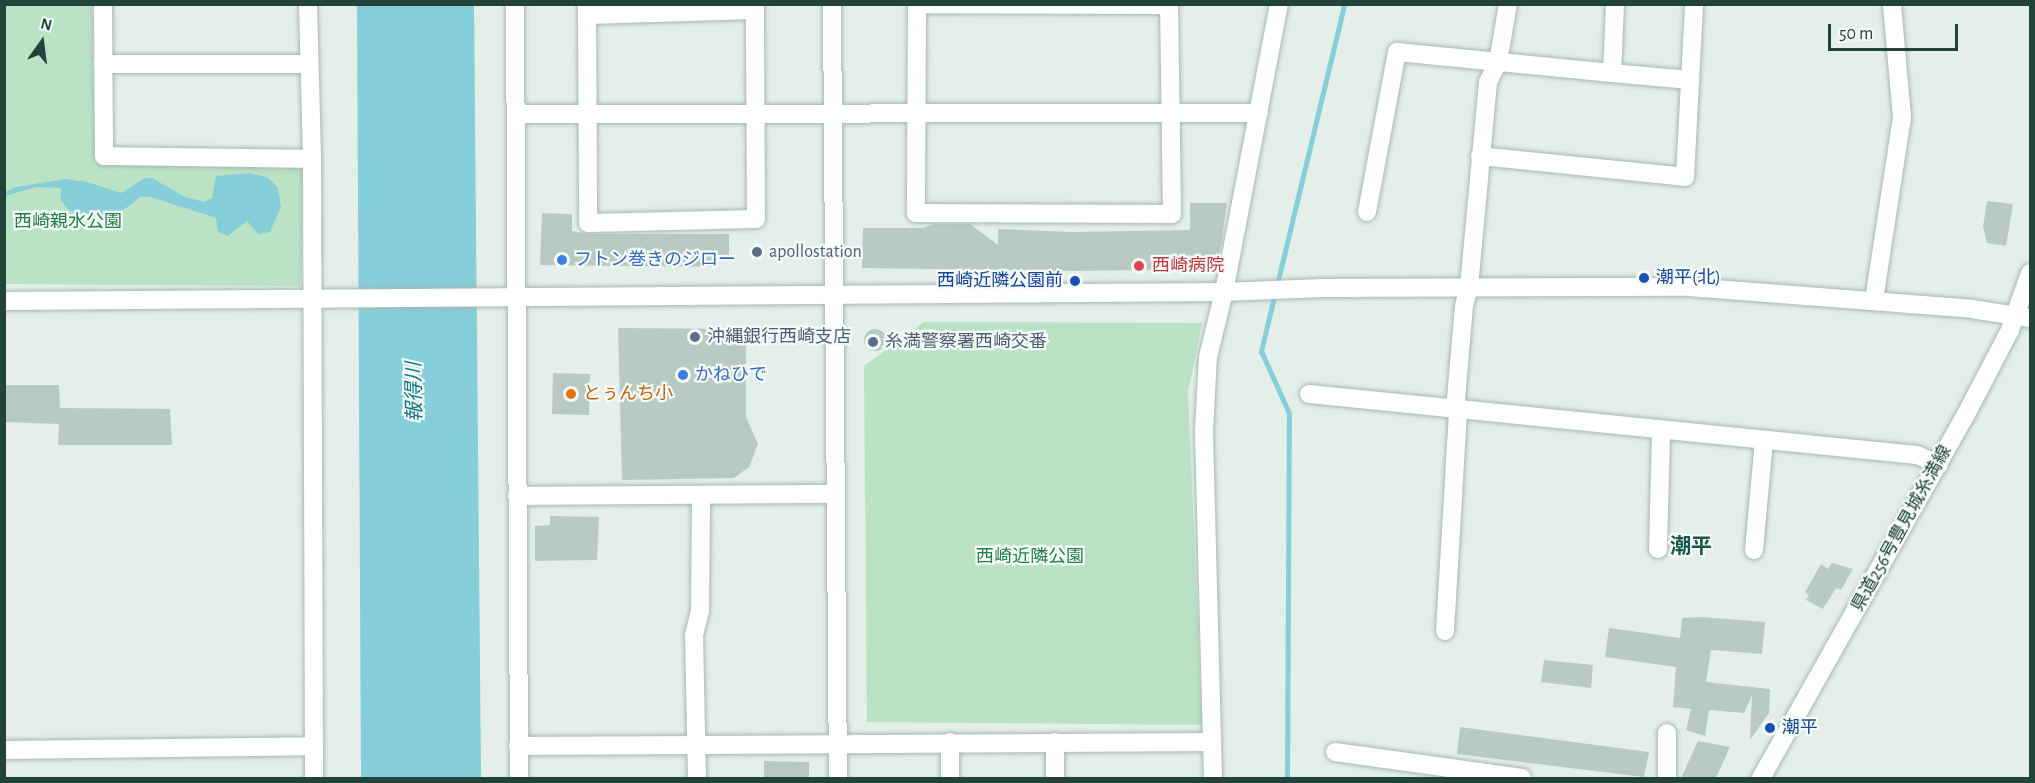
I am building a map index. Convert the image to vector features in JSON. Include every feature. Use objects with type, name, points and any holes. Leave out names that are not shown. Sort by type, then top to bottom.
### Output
[{"type":"street","points":[[103,4],[104,156],[312,159]]},
{"type":"street","points":[[308,4],[312,159],[314,778]]},
{"type":"street","points":[[515,4],[519,778]]},
{"type":"street","points":[[831,4],[838,778]]},
{"type":"street","points":[[919,4],[1040,5],[1169,5],[1172,214],[916,213],[919,4]]},
{"type":"street","points":[[1213,778],[1204,430],[1208,357],[1224,292],[1279,4]]},
{"type":"street","points":[[1445,631],[1458,411],[1456,399],[1464,306],[1469,287],[1488,82],[1498,62],[1508,4]]},
{"type":"street","points":[[1612,73],[1614,4]]},
{"type":"street","points":[[1480,156],[1685,177],[1694,4]]},
{"type":"street","points":[[1874,300],[1902,117],[1892,4]]},
{"type":"street","points":[[755,7],[756,219],[588,223],[587,10],[755,7]]},
{"type":"street","points":[[1367,212],[1397,52],[1690,80]]},
{"type":"street","points":[[103,64],[309,64]]},
{"type":"street","points":[[516,114],[1259,113]]},
{"type":"street","name":"県道256号豊見城糸満線","points":[[1761,778],[2023,316],[2031,273]]},
{"type":"street","points":[[4,301],[1224,292],[1322,288],[1689,287],[1874,300],[2023,316]]},
{"type":"street","points":[[1309,394],[1458,411],[1917,455],[1939,465]]},
{"type":"street","points":[[1658,549],[1661,430]]},
{"type":"street","points":[[1754,550],[1764,440]]},
{"type":"street","points":[[517,496],[836,494]]},
{"type":"street","points":[[697,778],[694,635],[700,611],[701,495]]},
{"type":"street","points":[[1666,778],[1667,733]]},
{"type":"street","points":[[950,742],[950,778]]},
{"type":"street","points":[[1055,742],[1055,778]]},
{"type":"street","points":[[518,746],[1212,742]]},
{"type":"street","points":[[4,750],[314,746]]},
{"type":"street","points":[[1335,752],[1446,774],[1522,778]]},
{"type":"green space","name":"西崎親水公園","points":[[5,5],[92,5],[95,164],[303,164],[301,286],[5,284]]},
{"type":"green space","name":"西崎近隣公園","points":[[924,322],[1202,323],[1188,392],[1202,725],[867,722],[864,366]]},
{"type":"water","name":"報得川","points":[[357,5],[474,5],[481,778],[361,778]]},
{"type":"water","points":[[248,173],[267,177],[278,188],[281,207],[270,232],[258,234],[247,221],[228,236],[218,232],[216,218],[151,197],[141,197],[119,213],[112,215],[77,213],[68,210],[61,200],[61,188],[36,187],[5,196],[5,192],[16,187],[65,179],[87,182],[121,193],[145,178],[152,178],[185,197],[204,202],[212,198],[216,176]]},
{"type":"building","points":[[1987,201],[2013,204],[2006,246],[1987,243],[1983,227]]},
{"type":"building","points":[[1190,203],[1227,203],[1218,265],[1211,269],[1076,271],[862,268],[863,228],[923,228],[934,224],[970,224],[998,245],[998,229],[1072,232],[1190,230]]},
{"type":"building","points":[[542,213],[572,214],[572,231],[588,234],[729,234],[729,255],[717,255],[717,267],[540,265]]},
{"type":"building","name":"かねひで","points":[[618,328],[733,329],[746,333],[746,417],[758,444],[749,467],[734,478],[622,480]]},
{"type":"building","points":[[875,329],[883,332],[886,340],[883,348],[875,351],[867,348],[864,340],[867,332]]},
{"type":"building","name":"とぅんち小","points":[[553,373],[590,374],[589,415],[552,414]]},
{"type":"building","points":[[4,385],[59,385],[60,408],[170,409],[172,445],[58,445],[59,424],[4,422]]},
{"type":"building","points":[[550,516],[599,517],[597,560],[535,561],[535,526],[550,525]]},
{"type":"building","points":[[1832,563],[1853,569],[1841,590],[1836,588],[1823,609],[1806,600],[1809,595],[1805,592],[1821,564],[1828,569]]},
{"type":"building","points":[[1701,617],[1765,622],[1762,654],[1711,650],[1706,682],[1770,689],[1769,713],[1750,740],[1752,695],[1744,713],[1709,710],[1705,736],[1686,730],[1691,709],[1673,707],[1676,667],[1605,657],[1609,628],[1680,638],[1682,618]]},
{"type":"building","points":[[1544,660],[1593,665],[1591,688],[1541,682]]},
{"type":"building","points":[[1460,727],[1649,752],[1644,777],[1457,754]]},
{"type":"building","points":[[1698,741],[1730,747],[1716,778],[1681,778]]},
{"type":"building","points":[[764,761],[809,762],[809,778],[764,778]]},
{"type":"waterway","points":[[1287,778],[1289,413],[1261,351],[1344,4]]},
{"type":"place","name":"apollostation","points":[[757,252]]},
{"type":"place","name":"フトン巻きのジロー","points":[[562,260]]},
{"type":"place","name":"西崎病院","points":[[1139,266]]},
{"type":"place","name":"潮平(北)","points":[[1644,278]]},
{"type":"place","name":"西崎近隣公園前","points":[[1075,281]]},
{"type":"place","name":"沖縄銀行西崎支店","points":[[695,337]]},
{"type":"place","name":"糸満警察署西崎交番","points":[[873,342]]},
{"type":"place","name":"かねひで","points":[[683,375]]},
{"type":"place","name":"とぅんち小","points":[[571,394]]},
{"type":"place","name":"潮平","points":[[1770,728]]},
{"type":"district","name":"潮平","points":[[1691,547]]}]
